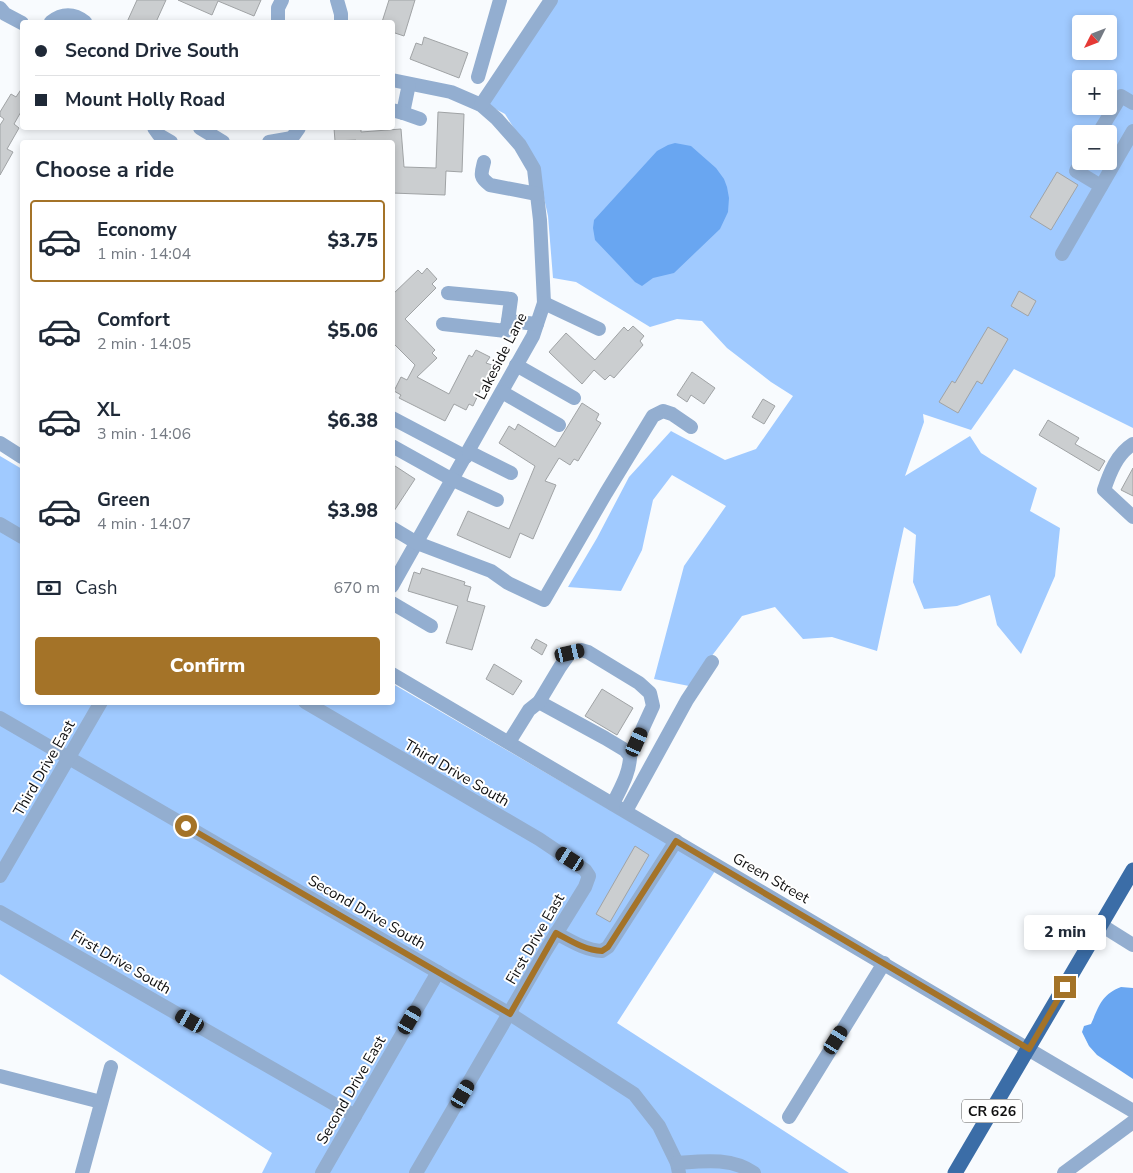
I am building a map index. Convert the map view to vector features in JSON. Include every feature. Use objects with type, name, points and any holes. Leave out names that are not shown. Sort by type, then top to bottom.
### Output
[{"type":"main road","name":"CR 626","points":[[955,1173],[1133,870]]},
{"type":"street","points":[[278,20],[278,8],[282,0]]},
{"type":"street","points":[[337,0],[341,20]]},
{"type":"street","points":[[478,77],[500,0]]},
{"type":"street","points":[[395,81],[451,92],[481,105],[548,1]]},
{"type":"street","points":[[0,8],[5,14],[20,21]]},
{"type":"street","points":[[54,20],[65,15],[73,15],[82,20]]},
{"type":"street","points":[[408,84],[398,112],[420,119]]},
{"type":"street","points":[[1103,125],[1121,96],[1133,103]]},
{"type":"street","name":"Lakeside Lane","points":[[395,581],[533,336],[544,303],[540,220],[534,169],[520,145],[481,105]]},
{"type":"street","points":[[155,130],[159,135],[168,140]]},
{"type":"street","points":[[203,130],[220,140]]},
{"type":"street","points":[[1062,254],[1133,130]]},
{"type":"street","points":[[277,140],[294,136]]},
{"type":"street","points":[[484,162],[481,173],[484,180],[490,185],[537,194]]},
{"type":"street","points":[[1077,170],[1101,186]]},
{"type":"street","points":[[444,324],[506,331],[511,299],[448,293]]},
{"type":"street","points":[[544,303],[599,329]]},
{"type":"street","points":[[508,321],[537,324]]},
{"type":"street","points":[[516,365],[574,398]]},
{"type":"street","points":[[502,392],[559,425]]},
{"type":"street","points":[[395,530],[417,543],[491,571],[508,583],[544,600],[653,416],[663,411],[672,414],[691,428]]},
{"type":"street","points":[[395,419],[511,473]]},
{"type":"street","points":[[0,443],[20,455]]},
{"type":"street","points":[[1133,444],[1124,450],[1112,469],[1104,490],[1133,517]]},
{"type":"street","points":[[395,448],[453,480],[497,500]]},
{"type":"street","points":[[0,524],[20,536]]},
{"type":"street","points":[[395,605],[431,626]]},
{"type":"street","points":[[509,742],[529,710],[539,702],[570,653],[581,650],[588,652],[639,683],[650,693],[653,706],[630,756],[630,763],[613,804]]},
{"type":"street","points":[[626,812],[687,700],[712,662]]},
{"type":"street","name":"Green Street","points":[[395,676],[1133,1111]]},
{"type":"street","points":[[539,702],[626,750],[630,756]]},
{"type":"street","name":"Third Drive East","points":[[0,876],[99,705]]},
{"type":"street","name":"Third Drive South","points":[[310,705],[539,839],[585,870],[589,876]]},
{"type":"street","name":"Second Drive South","points":[[0,718],[510,1014],[634,1094],[659,1126],[678,1168]]},
{"type":"street","points":[[556,933],[584,948],[602,951],[608,947],[676,841]]},
{"type":"street","name":"First Drive East","points":[[416,1173],[585,886],[589,876]]},
{"type":"street","name":"First Drive South","points":[[0,912],[355,1116]]},
{"type":"street","points":[[1101,925],[1133,945]]},
{"type":"street","points":[[789,1116],[884,963]]},
{"type":"street","name":"Second Drive East","points":[[324,1172],[438,972]]},
{"type":"street","points":[[82,1173],[111,1067]]},
{"type":"street","points":[[0,1076],[102,1102]]},
{"type":"street","points":[[1064,1173],[1133,1122]]},
{"type":"street","points":[[678,1168],[710,1160],[729,1162],[754,1173]]},
{"type":"shaded area","points":[[556,0],[1133,0],[1133,428],[1014,369],[971,430],[923,414],[924,422],[905,476],[970,436],[981,453],[1037,488],[1030,511],[1060,528],[1055,576],[1021,654],[997,625],[990,595],[957,606],[924,609],[913,582],[916,535],[904,527],[877,651],[832,637],[803,639],[775,607],[742,616],[689,686],[654,679],[684,566],[726,506],[672,475],[653,500],[642,550],[621,591],[568,587],[597,538],[629,477],[671,431],[725,460],[756,449],[793,396],[771,382],[727,348],[702,321],[677,319],[650,327],[576,282],[553,278],[548,216],[536,163],[505,114],[488,105]]},
{"type":"shaded area","points":[[675,143],[691,146],[716,168],[727,187],[729,198],[728,212],[720,229],[674,273],[653,278],[642,286],[635,282],[595,240],[594,220],[657,151]]},
{"type":"shaded area","points":[[0,456],[20,468],[20,705],[395,705],[395,685],[715,871],[617,1023],[849,1173],[262,1173],[272,1153],[0,974]]},
{"type":"shaded area","points":[[1121,987],[1133,988],[1133,1079],[1097,1055],[1089,1046],[1082,1032],[1084,1026],[1091,1024],[1105,997]]},
{"type":"building","points":[[137,0],[166,0],[157,20],[128,20]]},
{"type":"building","points":[[178,0],[261,0],[254,16],[218,1],[212,15]]},
{"type":"building","points":[[389,0],[415,0],[404,36],[395,33],[395,20],[383,20]]},
{"type":"building","points":[[424,37],[468,53],[459,78],[410,59],[416,43],[422,45]]},
{"type":"building","points":[[20,91],[20,114],[14,124],[19,128],[7,149],[13,152],[0,175],[0,125],[4,119],[0,116],[0,112],[11,94],[16,97]]},
{"type":"building","points":[[438,112],[464,114],[462,172],[446,171],[445,195],[395,193],[395,140],[335,140],[334,130],[361,130],[361,132],[401,129],[404,167],[436,168]]},
{"type":"building","points":[[1057,172],[1078,185],[1051,230],[1030,217]]},
{"type":"building","points":[[427,268],[437,279],[432,284],[436,288],[405,319],[435,350],[432,353],[437,358],[417,377],[449,394],[469,355],[472,357],[476,350],[490,357],[486,363],[492,365],[473,406],[469,404],[466,410],[454,404],[445,421],[399,398],[401,395],[395,392],[401,377],[407,380],[415,365],[395,345],[395,292],[418,270],[422,274]]},
{"type":"building","points":[[1019,291],[1036,301],[1028,316],[1011,306]]},
{"type":"building","points":[[633,326],[644,336],[640,341],[643,345],[614,378],[610,375],[605,380],[594,370],[582,384],[549,352],[566,333],[595,360],[624,327],[628,331]]},
{"type":"building","points":[[988,327],[1008,339],[982,384],[977,381],[958,413],[939,402],[952,381],[955,383]]},
{"type":"building","points":[[692,372],[715,388],[704,404],[691,395],[687,402],[677,395]]},
{"type":"building","points":[[763,399],[775,406],[764,424],[752,417]]},
{"type":"building","points":[[582,403],[599,414],[596,420],[601,423],[578,461],[574,459],[570,465],[559,458],[545,481],[556,485],[533,539],[520,533],[510,558],[457,535],[468,511],[509,529],[535,466],[499,443],[509,426],[515,430],[518,424],[555,447]]},
{"type":"building","points":[[1048,420],[1079,438],[1075,444],[1105,461],[1099,471],[1039,435]]},
{"type":"building","points":[[395,466],[415,479],[395,509]]},
{"type":"building","points":[[1133,468],[1133,496],[1121,490]]},
{"type":"building","points":[[422,568],[465,582],[464,585],[471,587],[467,601],[485,606],[472,650],[446,643],[458,606],[408,591],[414,572],[420,574]]},
{"type":"building","points":[[536,639],[547,645],[542,655],[531,648]]},
{"type":"building","points":[[494,664],[522,681],[513,695],[486,679]]},
{"type":"building","points":[[602,689],[633,708],[617,735],[585,716]]},
{"type":"building","points":[[635,846],[649,855],[610,922],[596,914]]},
{"type":"route","points":[[186,826],[510,1014],[556,933],[584,948],[602,951],[608,947],[676,841],[1029,1049],[1065,987]]}]
